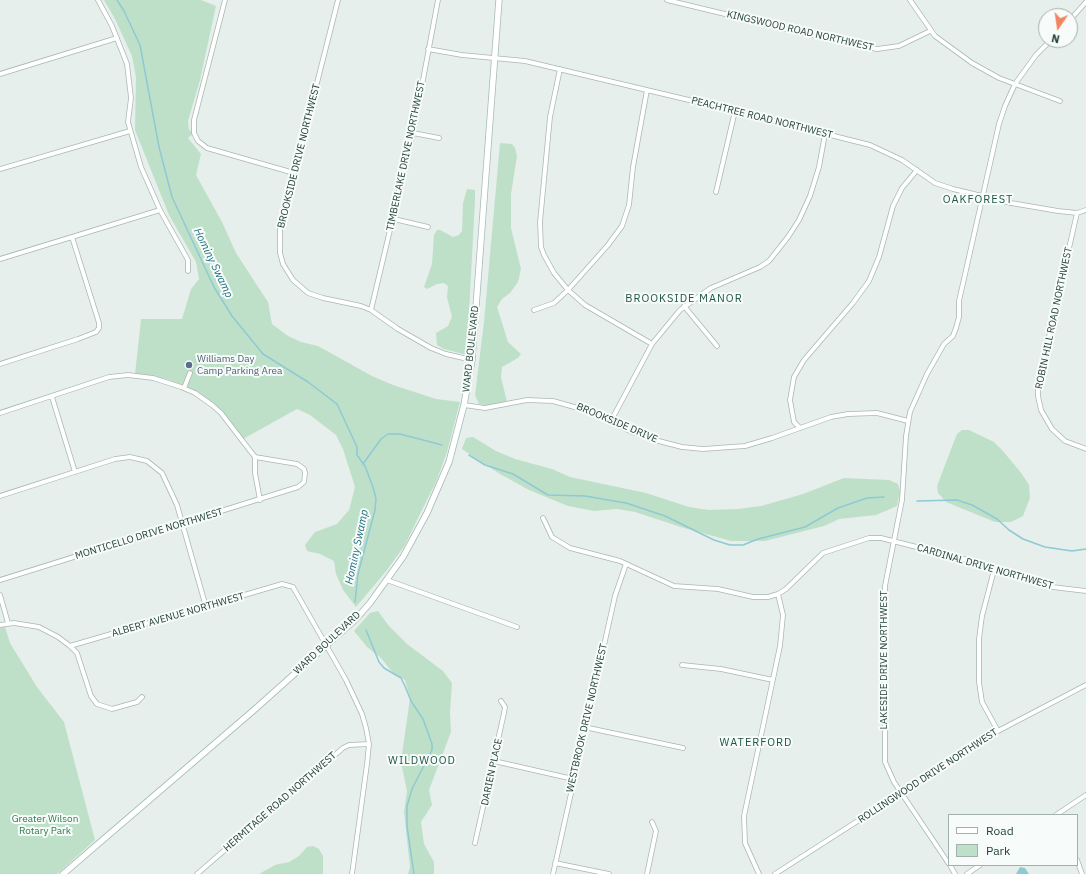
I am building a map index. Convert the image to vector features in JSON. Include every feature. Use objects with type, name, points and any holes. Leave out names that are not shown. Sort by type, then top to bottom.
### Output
[{"type":"main road","name":"WARD BOULEVARD","points":[[63,874],[356,619],[387,580],[417,532],[437,492],[449,462],[464,405],[472,360],[499,0]]},
{"type":"street","points":[[98,0],[117,38],[127,64],[131,98],[128,119],[141,168],[160,210],[188,260],[188,271]]},
{"type":"street","points":[[224,0],[194,120],[194,133],[198,141],[207,148],[294,173]]},
{"type":"street","name":"BROOKSIDE DRIVE NORTHWEST","points":[[338,0],[280,229],[279,242],[281,258],[288,274],[298,286],[308,292],[323,298],[361,306],[372,310],[398,329],[431,348],[446,354],[472,360]]},
{"type":"street","name":"TIMBERLAKE DRIVE NORTHWEST","points":[[372,310],[413,133],[438,0]]},
{"type":"street","name":"KINGSWOOD ROAD NORTHWEST","points":[[667,0],[682,2],[877,49],[900,46],[930,31]]},
{"type":"street","points":[[910,0],[930,31],[951,49],[972,63],[1015,84],[1060,101]]},
{"type":"street","points":[[1078,11],[1086,2]]},
{"type":"street","points":[[0,74],[117,38]]},
{"type":"street","name":"LAKESIDE DRIVE NORTHWEST","points":[[948,863],[887,768],[884,756],[883,604],[886,574],[902,500],[908,421],[927,374],[944,344],[952,336],[956,328],[959,317],[959,301],[999,124],[1015,84],[1036,55],[1043,48]]},
{"type":"street","name":"PEACHTREE ROAD NORTHWEST","points":[[428,49],[462,55],[525,61],[735,111],[885,150],[935,182],[983,196],[1035,207],[1077,213],[1086,210]]},
{"type":"street","points":[[560,69],[550,117],[540,232],[544,255],[551,269],[568,290],[584,305],[652,344]]},
{"type":"street","points":[[534,310],[554,303],[568,290],[619,232],[626,215],[646,90]]},
{"type":"street","points":[[716,192],[735,111]]},
{"type":"street","points":[[0,169],[130,131]]},
{"type":"street","points":[[413,133],[439,138]]},
{"type":"street","points":[[611,421],[652,344],[684,306],[711,288],[751,272],[769,261],[800,220],[810,196],[825,134]]},
{"type":"street","points":[[800,428],[794,422],[790,400],[794,377],[804,360],[853,303],[869,281],[879,257],[893,206],[902,188],[917,170]]},
{"type":"street","points":[[0,259],[160,210]]},
{"type":"street","name":"ROBIN HILL ROAD NORTHWEST","points":[[1077,213],[1038,385],[1038,396],[1041,410],[1052,429],[1065,440],[1086,450]]},
{"type":"street","points":[[394,219],[428,227]]},
{"type":"street","points":[[0,364],[78,339],[96,332],[99,328],[99,323],[72,237]]},
{"type":"street","points":[[684,306],[717,346]]},
{"type":"street","points":[[184,388],[190,374]]},
{"type":"street","points":[[0,412],[52,397],[109,377],[122,376],[164,380],[184,388],[202,398],[221,413],[255,457],[255,478],[260,500]]},
{"type":"street","points":[[52,397],[75,472]]},
{"type":"street","name":"BROOKSIDE DRIVE","points":[[464,405],[485,408],[527,400],[553,401],[582,408],[651,439],[676,446],[703,449],[745,446],[831,417],[858,413],[877,413],[908,421]]},
{"type":"street","points":[[0,496],[126,457],[147,461],[157,468],[167,481],[177,505],[181,524],[206,607]]},
{"type":"street","name":"MONTICELLO DRIVE NORTHWEST","points":[[0,580],[260,500],[298,487],[305,479],[304,469],[300,465],[255,457]]},
{"type":"street","points":[[543,518],[552,537],[564,546],[626,564],[674,586],[718,589],[753,597],[768,597],[778,594],[782,607],[783,623],[773,680],[744,816],[745,843],[759,874]]},
{"type":"street","name":"CARDINAL DRIVE NORTHWEST","points":[[778,594],[786,589],[815,558],[833,549],[863,539],[876,538],[968,560],[1044,586],[1086,591]]},
{"type":"street","name":"WESTBROOK DRIVE NORTHWEST","points":[[553,874],[584,727],[615,596],[626,564]]},
{"type":"street","points":[[994,570],[982,616],[979,638],[979,682],[982,702],[998,731]]},
{"type":"street","points":[[387,580],[517,627]]},
{"type":"street","name":"ALBERT AVENUE NORTHWEST","points":[[70,646],[282,584],[287,584],[293,587],[326,646]]},
{"type":"street","points":[[0,595],[8,623]]},
{"type":"street","points":[[0,625],[8,623],[39,627],[58,637],[70,646],[77,653],[91,696],[97,704],[112,709],[137,702],[142,698]]},
{"type":"street","points":[[326,646],[346,680],[360,709],[369,744],[352,874]]},
{"type":"street","points":[[682,665],[721,669],[773,680]]},
{"type":"street","name":"ROLLINGWOOD DRIVE NORTHWEST","points":[[775,874],[998,731],[1086,685]]},
{"type":"street","name":"DARIEN PLACE","points":[[475,843],[505,707],[500,702]]},
{"type":"street","points":[[584,727],[683,748]]},
{"type":"street","name":"HERMITAGE ROAD NORTHWEST","points":[[197,874],[342,748],[349,745],[369,744]]},
{"type":"street","points":[[494,761],[573,779]]},
{"type":"street","points":[[1059,814],[1086,795]]},
{"type":"street","points":[[647,874],[656,831],[652,822]]},
{"type":"street","points":[[1078,862],[1083,872]]},
{"type":"street","points":[[555,863],[609,874]]},
{"type":"street","points":[[966,874],[978,866]]},
{"type":"green space","points":[[104,0],[201,0],[216,6],[200,80],[188,121],[189,130],[194,133],[188,138],[201,154],[196,175],[222,222],[236,253],[268,302],[272,324],[288,336],[301,342],[318,346],[372,376],[393,385],[436,399],[460,402],[447,452],[436,482],[405,545],[387,570],[356,607],[343,590],[336,574],[334,561],[320,554],[307,551],[305,545],[315,532],[337,524],[349,510],[355,487],[343,449],[336,435],[310,415],[297,409],[243,439],[223,412],[197,392],[166,379],[135,374],[141,319],[182,319],[191,289],[199,279],[196,262],[169,215],[135,130],[136,77],[132,56],[115,19]]},
{"type":"green space","points":[[500,143],[512,144],[515,148],[517,156],[511,194],[511,228],[521,269],[518,282],[510,293],[502,299],[497,307],[508,342],[521,354],[518,358],[502,367],[501,377],[507,402],[487,406],[479,404],[475,395],[484,322]]},
{"type":"green space","points":[[467,189],[475,190],[475,200],[468,332],[466,354],[463,354],[444,349],[437,345],[436,333],[448,326],[452,317],[447,297],[448,286],[444,283],[437,284],[427,289],[424,287],[432,264],[434,235],[437,230],[440,230],[453,237],[459,235],[462,231],[463,203]]},
{"type":"green space","points":[[962,430],[969,430],[994,442],[1022,474],[1029,485],[1030,498],[1023,516],[1011,522],[995,522],[946,502],[938,493],[937,486],[953,444],[957,434]]},
{"type":"green space","points":[[473,437],[496,451],[515,459],[552,469],[570,477],[646,493],[689,507],[709,510],[738,509],[761,506],[803,494],[844,478],[889,480],[898,484],[900,492],[897,506],[876,515],[839,519],[824,526],[765,541],[731,541],[635,512],[617,509],[594,511],[568,506],[529,490],[500,474],[462,449],[466,438]]},
{"type":"green space","points":[[378,611],[389,626],[407,644],[443,671],[452,683],[450,713],[451,732],[429,790],[432,805],[421,822],[424,844],[434,862],[434,874],[408,874],[410,867],[404,812],[407,791],[401,762],[410,698],[405,680],[393,673],[381,658],[367,647],[354,631],[370,613]]},
{"type":"green space","name":"Greater Wilson Rotary Park","points":[[5,627],[10,643],[37,687],[64,722],[95,840],[57,874],[0,874],[0,628]]},
{"type":"green space","points":[[313,846],[319,849],[323,856],[323,874],[259,874],[275,865],[289,862],[299,856],[307,847]]},
{"type":"water","points":[[1020,867],[1025,868],[1029,874],[1016,874]]},
{"type":"waterway","name":"Hominy Swamp","points":[[117,0],[124,11],[140,45],[159,147],[172,197],[214,287],[232,316],[263,354],[308,382],[337,404],[357,447],[357,455],[365,466],[376,499],[375,510],[358,574],[355,602]]},
{"type":"waterway","points":[[363,464],[381,439],[388,434],[400,434],[442,445]]},
{"type":"waterway","points":[[469,455],[485,465],[513,474],[548,495],[585,496],[626,503],[665,516],[714,540],[730,545],[743,545],[758,539],[805,527],[838,508],[867,498],[884,497]]},
{"type":"waterway","points":[[917,501],[957,500],[972,505],[997,519],[1009,530],[1023,539],[1045,547],[1072,551],[1086,549]]},
{"type":"waterway","name":"Hominy Swamp","points":[[366,630],[379,662],[384,668],[401,678],[411,701],[423,719],[432,744],[432,750],[412,789],[407,806],[407,826],[414,874]]},
{"type":"place","name":"Williams Day Camp Parking Area","points":[[189,365]]},
{"type":"district","name":"OAKFOREST","points":[[978,200]]},
{"type":"district","name":"BROOKSIDE MANOR","points":[[684,299]]},
{"type":"district","name":"WATERFORD","points":[[756,743]]},
{"type":"district","name":"WILDWOOD","points":[[422,761]]}]
